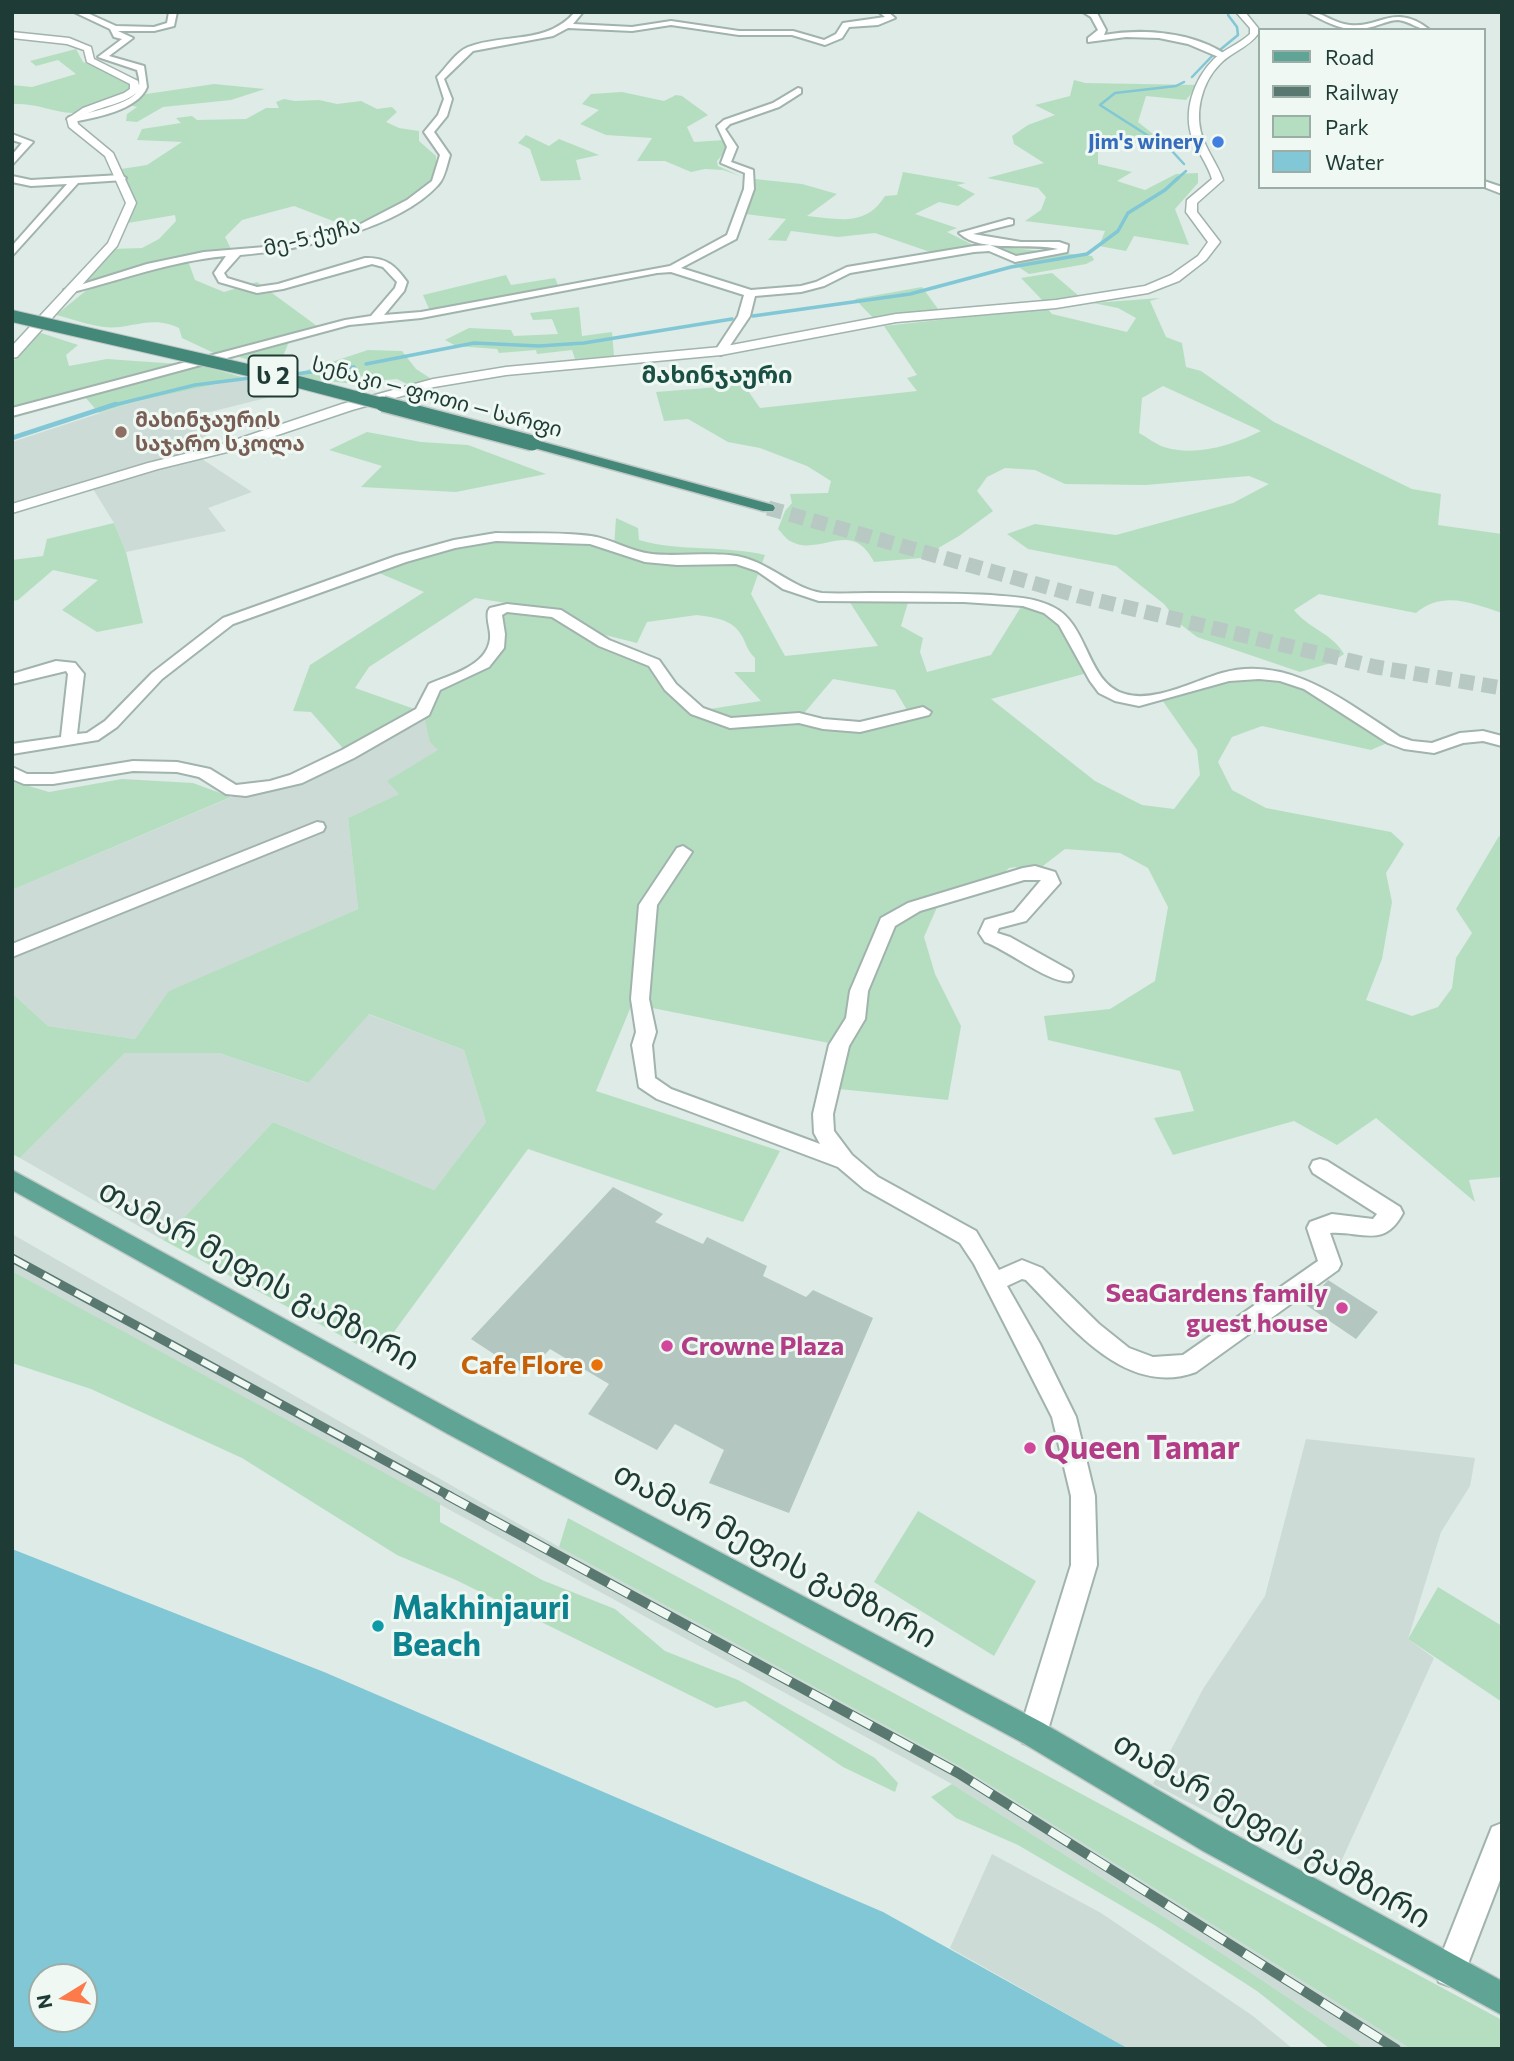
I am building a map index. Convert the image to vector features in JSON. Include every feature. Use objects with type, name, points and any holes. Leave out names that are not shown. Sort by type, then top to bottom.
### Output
[{"type":"highway","name":"სენაკი — ფოთი — სარფი","points":[[12,316],[274,376],[768,508]]},
{"type":"main road","name":"თამარ მეფის გამზირი","points":[[12,1179],[457,1426],[1033,1733],[1214,1840],[1502,1999]]},
{"type":"street","points":[[78,12],[116,29],[132,27],[160,30],[171,24],[173,12]]},
{"type":"street","points":[[567,26],[579,12]]},
{"type":"street","points":[[567,26],[632,29],[671,23],[739,33],[793,33],[825,43],[839,36],[846,25],[878,23],[891,18],[883,12]]},
{"type":"street","points":[[1087,12],[1094,15],[1102,30],[1100,35],[1091,40],[1117,34],[1156,34],[1203,45],[1224,55]]},
{"type":"street","points":[[12,509],[153,466],[222,449],[346,407],[433,383],[506,371],[722,351],[896,318],[1056,304],[1148,289],[1175,278],[1202,258],[1214,242],[1192,212],[1191,202],[1218,180],[1214,166],[1195,131],[1196,95],[1211,69],[1224,55],[1248,42],[1254,34],[1254,28],[1240,12]]},
{"type":"street","points":[[1311,12],[1320,14],[1326,21],[1340,26],[1361,27],[1390,17],[1399,17],[1423,28]]},
{"type":"street","name":"მე-5 ქუჩა","points":[[69,290],[147,267],[204,254],[265,250],[356,230],[411,202],[436,182],[445,155],[429,132],[442,116],[448,99],[440,79],[458,64],[462,54],[470,49],[552,33],[567,26]]},
{"type":"street","points":[[72,119],[131,102],[141,93],[145,81],[141,68],[102,57],[129,38],[117,35],[113,30],[116,29]]},
{"type":"street","points":[[12,35],[69,41],[88,49],[90,60],[135,83],[135,90],[120,101],[78,114],[72,119]]},
{"type":"street","points":[[12,412],[349,321],[421,315],[577,284],[672,269],[732,237],[749,190],[750,172],[726,163],[732,147],[720,128],[727,122],[776,105],[798,91]]},
{"type":"street","points":[[12,354],[113,244],[131,203],[109,155],[73,125],[72,119]]},
{"type":"street","points":[[12,137],[28,142],[12,162]]},
{"type":"street","points":[[12,179],[31,183],[121,177]]},
{"type":"street","points":[[12,253],[76,180]]},
{"type":"street","points":[[672,269],[750,293],[801,289],[820,284],[847,270],[974,249],[990,248],[1015,260],[1062,252],[1064,247],[1059,245],[1021,245],[970,237],[964,233],[1009,222]]},
{"type":"street","points":[[238,253],[232,255],[219,273],[223,280],[257,290],[279,287],[365,261],[377,259],[385,262],[402,282],[400,289],[375,319]]},
{"type":"street","points":[[722,351],[743,316],[750,301],[750,293]]},
{"type":"street","points":[[12,749],[92,737],[111,724],[157,676],[228,621],[401,559],[454,544],[496,537],[591,540],[645,558],[677,561],[737,560],[762,568],[788,586],[819,597],[964,598],[1024,602],[1049,610],[1065,623],[1094,678],[1104,690],[1120,698],[1139,701],[1160,697],[1242,674],[1282,677],[1309,686],[1394,740],[1410,746],[1434,748],[1460,738],[1483,736],[1502,741]]},
{"type":"street","points":[[12,772],[24,779],[53,779],[133,766],[177,767],[204,773],[232,790],[246,791],[296,779],[348,754],[423,712],[434,687],[487,663],[496,649],[499,636],[493,618],[495,611],[508,608],[556,613],[604,643],[654,663],[670,687],[697,711],[730,723],[799,719],[860,727],[923,712]]},
{"type":"street","points":[[12,679],[57,666],[70,666],[76,674],[68,742]]},
{"type":"street","points":[[12,951],[317,827]]},
{"type":"street","points":[[683,852],[648,905],[640,999],[646,1032],[642,1045],[646,1082],[664,1094],[845,1161]]},
{"type":"street","points":[[1033,1733],[1082,1576],[1083,1496],[1064,1417],[968,1237],[936,1217],[905,1205],[871,1183],[845,1161],[824,1133],[824,1114],[839,1045],[855,1018],[859,991],[887,922],[914,906],[1023,874],[1035,872],[1049,876],[1051,883],[1020,917],[991,924],[988,933],[991,938],[1004,941],[1064,976]]},
{"type":"street","points":[[994,1282],[1022,1269],[1034,1274],[1091,1331],[1121,1355],[1153,1367],[1188,1365],[1199,1354],[1330,1264],[1318,1228],[1332,1223],[1378,1228],[1392,1213],[1320,1167]]},
{"type":"street","points":[[1450,1970],[1502,1837]]},
{"type":"shaded area","name":"მახინჯაურის საჯარო სკოლა","points":[[245,378],[282,387],[290,392],[198,415],[185,423],[222,445],[12,504],[12,442],[134,402]]},
{"type":"shaded area","points":[[196,455],[252,492],[208,508],[226,531],[126,552],[114,523],[90,484]]},
{"type":"shaded area","points":[[423,712],[439,750],[388,781],[400,794],[348,818],[358,909],[170,991],[135,1039],[48,1026],[12,993],[12,890],[246,791],[272,786]]},
{"type":"shaded area","points":[[368,1014],[464,1050],[486,1122],[434,1190],[273,1122],[163,1240],[20,1158],[125,1053],[219,1053],[307,1083]]},
{"type":"shaded area","points":[[12,1234],[559,1547],[961,1767],[1411,2049],[1365,2049],[1223,1954],[952,1784],[12,1271]]},
{"type":"shaded area","points":[[1306,1439],[1475,1458],[1470,1486],[1441,1532],[1408,1639],[1434,1658],[1334,1877],[1153,1784],[1203,1689],[1265,1596]]},
{"type":"shaded area","points":[[992,1854],[1101,1913],[1253,2016],[1293,2049],[1129,2049],[950,1948]]},
{"type":"green space","points":[[76,49],[83,62],[112,73],[131,85],[130,91],[80,113],[12,104],[12,85],[32,87],[76,74],[58,60],[36,66],[30,61]]},
{"type":"green space","points":[[1074,80],[1085,83],[1198,85],[1186,100],[1146,96],[1138,122],[1163,142],[1098,143],[1098,164],[1132,172],[1117,181],[1145,190],[1176,174],[1198,173],[1198,183],[1175,209],[1189,245],[1134,236],[1126,251],[1099,246],[1105,231],[1025,221],[1041,210],[1046,197],[1038,188],[987,178],[1044,163],[1014,144],[1012,136],[1028,125],[1055,115],[1035,105],[1070,96]]},
{"type":"green space","points":[[214,84],[265,89],[231,100],[163,107],[137,122],[126,121],[127,114],[137,107],[121,103],[133,96]]},
{"type":"green space","points":[[622,92],[664,101],[676,95],[682,96],[708,115],[687,127],[694,142],[725,140],[729,147],[717,161],[718,166],[740,176],[723,170],[705,169],[691,172],[665,161],[637,161],[652,138],[606,135],[580,124],[599,110],[582,104],[591,94]]},
{"type":"green space","points":[[284,99],[319,100],[337,104],[361,101],[377,109],[392,107],[397,112],[386,122],[399,128],[419,131],[419,141],[436,156],[436,182],[408,201],[354,229],[294,206],[242,220],[225,237],[232,251],[173,259],[78,285],[112,249],[142,248],[159,239],[176,221],[175,215],[128,223],[134,202],[121,169],[147,165],[182,142],[137,140],[142,129],[181,123],[176,118],[192,116],[197,120],[246,119],[266,108],[279,108],[276,102]]},
{"type":"green space","points":[[526,135],[549,146],[559,139],[599,155],[576,160],[581,180],[541,181],[530,149],[518,143]]},
{"type":"green space","points":[[903,172],[966,183],[957,185],[975,194],[958,206],[939,202],[915,214],[957,228],[947,232],[971,244],[1092,256],[1094,260],[1086,264],[1029,274],[992,249],[936,254],[875,233],[838,237],[791,231],[786,241],[768,240],[786,219],[745,214],[755,179],[802,184],[837,194],[807,216],[840,219],[860,217],[869,213],[885,196],[897,195]]},
{"type":"green space","points":[[188,261],[195,280],[224,292],[257,282],[317,326],[216,354],[182,338],[179,328],[169,324],[150,322],[104,327],[56,315],[88,289],[101,283]]},
{"type":"green space","points":[[1052,273],[1079,296],[1043,301],[1021,278]]},
{"type":"green space","points":[[506,275],[511,285],[555,278],[558,285],[430,311],[423,295]]},
{"type":"green space","points":[[922,287],[938,309],[876,321],[855,299]]},
{"type":"green space","points":[[1160,298],[1150,301],[1166,337],[1182,343],[1186,367],[1201,371],[1274,422],[1412,489],[1441,494],[1438,525],[1502,534],[1502,613],[1469,603],[1447,600],[1426,606],[1416,613],[1319,594],[1294,610],[1333,641],[1344,654],[1331,663],[1300,672],[1197,637],[1180,624],[1164,604],[1116,566],[1028,549],[1007,534],[1035,524],[1116,535],[1233,503],[1269,484],[1249,476],[1146,485],[1065,484],[1035,470],[1005,468],[987,477],[977,491],[993,511],[959,536],[921,558],[874,562],[865,549],[855,542],[845,540],[801,545],[788,540],[778,529],[785,511],[792,503],[790,494],[828,493],[831,481],[807,466],[760,448],[728,442],[688,419],[664,421],[656,392],[744,385],[760,408],[917,391],[907,378],[917,375],[884,326],[1047,308],[1052,314],[1127,332],[1136,318],[1118,308],[1093,303]],"holes":[[[1163,386],[1261,431],[1214,448],[1189,451],[1164,447],[1139,433],[1142,398]]]},
{"type":"green space","points":[[579,307],[582,336],[612,332],[614,356],[575,359],[572,350],[537,354],[536,350],[499,353],[497,349],[456,346],[445,340],[469,328],[511,330],[514,336],[558,334],[552,319],[533,320],[530,313]]},
{"type":"green space","points":[[38,332],[78,345],[66,355],[69,366],[107,359],[179,364],[12,409],[12,363]]},
{"type":"green space","points":[[290,339],[278,369],[233,355]]},
{"type":"green space","points":[[368,350],[402,351],[416,369],[433,380],[409,385],[397,379],[346,383],[308,379],[295,374]]},
{"type":"green space","points":[[196,364],[245,378],[134,402],[99,413],[84,396]]},
{"type":"green space","points":[[367,432],[421,442],[468,445],[546,474],[456,492],[361,487],[382,466],[329,450]]},
{"type":"green space","points":[[616,518],[638,528],[639,540],[655,544],[765,555],[751,594],[785,656],[878,646],[847,598],[909,599],[901,626],[923,638],[920,652],[927,672],[991,655],[1024,602],[1049,610],[1091,672],[991,699],[1095,781],[1142,805],[1174,809],[1200,775],[1197,750],[1160,697],[1228,676],[1293,679],[1394,740],[1371,750],[1262,726],[1232,737],[1218,762],[1232,790],[1266,808],[1391,832],[1404,844],[1386,873],[1392,902],[1382,959],[1366,1000],[1412,1016],[1438,1007],[1452,988],[1456,958],[1472,933],[1456,909],[1499,836],[1502,838],[1502,1177],[1469,1180],[1475,1202],[1376,1118],[1337,1145],[1294,1121],[1173,1155],[1154,1118],[1194,1111],[1180,1071],[1048,1040],[1044,1016],[1110,1009],[1155,981],[1168,907],[1148,868],[1120,853],[1065,849],[1035,872],[1023,874],[1016,867],[1009,868],[990,886],[938,905],[924,937],[935,974],[961,1026],[948,1100],[829,1088],[839,1045],[632,1004],[596,1091],[780,1151],[743,1222],[528,1149],[377,1355],[163,1240],[273,1122],[434,1190],[486,1122],[464,1050],[369,1014],[308,1083],[219,1053],[125,1053],[20,1158],[12,1154],[12,993],[48,1026],[135,1039],[169,991],[358,909],[348,818],[399,794],[387,781],[438,750],[430,742],[423,712],[348,754],[311,712],[293,711],[310,665],[424,592],[372,570],[472,540],[591,540],[614,547]],"holes":[[[475,598],[512,604],[493,618],[496,649],[457,676],[434,687],[423,712],[355,688],[369,667]],[[697,615],[732,625],[755,658],[755,672],[734,672],[761,701],[697,711],[654,663],[581,629],[637,643],[647,622]],[[833,679],[895,690],[910,715],[860,727],[800,718]]]},
{"type":"green space","points":[[114,523],[126,552],[143,623],[97,632],[62,610],[98,580],[53,570],[18,600],[12,601],[12,560],[43,556],[47,539]]},
{"type":"green space","points":[[122,779],[193,783],[231,797],[12,890],[12,781],[49,792]]},
{"type":"green space","points":[[12,1271],[440,1503],[440,1522],[542,1580],[615,1609],[665,1651],[738,1680],[875,1758],[898,1783],[895,1792],[843,1767],[745,1701],[716,1708],[456,1580],[397,1555],[242,1458],[91,1389],[12,1363]]},
{"type":"green space","points":[[918,1511],[1036,1581],[994,1656],[874,1582]]},
{"type":"green space","points":[[568,1518],[1502,2020],[1502,2049],[1411,2049],[961,1767],[559,1547]]},
{"type":"green space","points":[[1438,1587],[1502,1626],[1502,1702],[1408,1639]]},
{"type":"green space","points":[[952,1784],[1223,1954],[1365,2049],[1330,2049],[1257,1991],[1156,1926],[1018,1845],[956,1818],[931,1797]]},
{"type":"water","points":[[12,1549],[324,1672],[883,1912],[1129,2049],[12,2049]]},
{"type":"building","points":[[613,1187],[663,1214],[655,1222],[703,1244],[707,1237],[767,1266],[763,1276],[806,1297],[813,1290],[873,1318],[789,1513],[709,1483],[724,1450],[675,1424],[657,1450],[588,1414],[609,1384],[550,1349],[526,1375],[471,1339]]},
{"type":"building","name":"SeaGardens family guest house","points":[[1328,1280],[1378,1312],[1356,1339],[1306,1305]]},
{"type":"waterway","points":[[1221,49],[1238,35],[1237,27],[1228,15]]},
{"type":"waterway","points":[[1192,77],[1214,54]]},
{"type":"waterway","points":[[1184,82],[1176,86],[1115,93],[1100,105],[1172,151],[1184,164]]},
{"type":"waterway","points":[[1176,180],[1186,171]]},
{"type":"waterway","points":[[753,316],[910,294],[1011,267],[1087,254],[1118,231],[1128,213],[1165,190],[1178,178]]},
{"type":"waterway","points":[[366,364],[474,343],[539,346],[584,343],[732,319]]},
{"type":"waterway","points":[[286,375],[354,367]]},
{"type":"waterway","points":[[110,406],[195,385],[258,377]]},
{"type":"waterway","points":[[12,438],[116,404]]},
{"type":"tunnel","points":[[768,508],[1079,596],[1376,667],[1502,688]]},
{"type":"railway","points":[[12,1258],[450,1496]]},
{"type":"railway","points":[[447,1495],[958,1773],[1396,2049]]},
{"type":"place","name":"Jim's winery","points":[[1218,142]]},
{"type":"place","name":"მახინჯაურის საჯარო სკოლა","points":[[121,432]]},
{"type":"place","name":"SeaGardens family guest house","points":[[1342,1308]]},
{"type":"place","name":"Crowne Plaza","points":[[667,1346]]},
{"type":"place","name":"Cafe Flore","points":[[597,1365]]},
{"type":"place","name":"Queen Tamar","points":[[1030,1448]]},
{"type":"place","name":"Makhinjauri Beach","points":[[378,1626]]},
{"type":"district","name":"მახინჯაური","points":[[717,375]]}]
